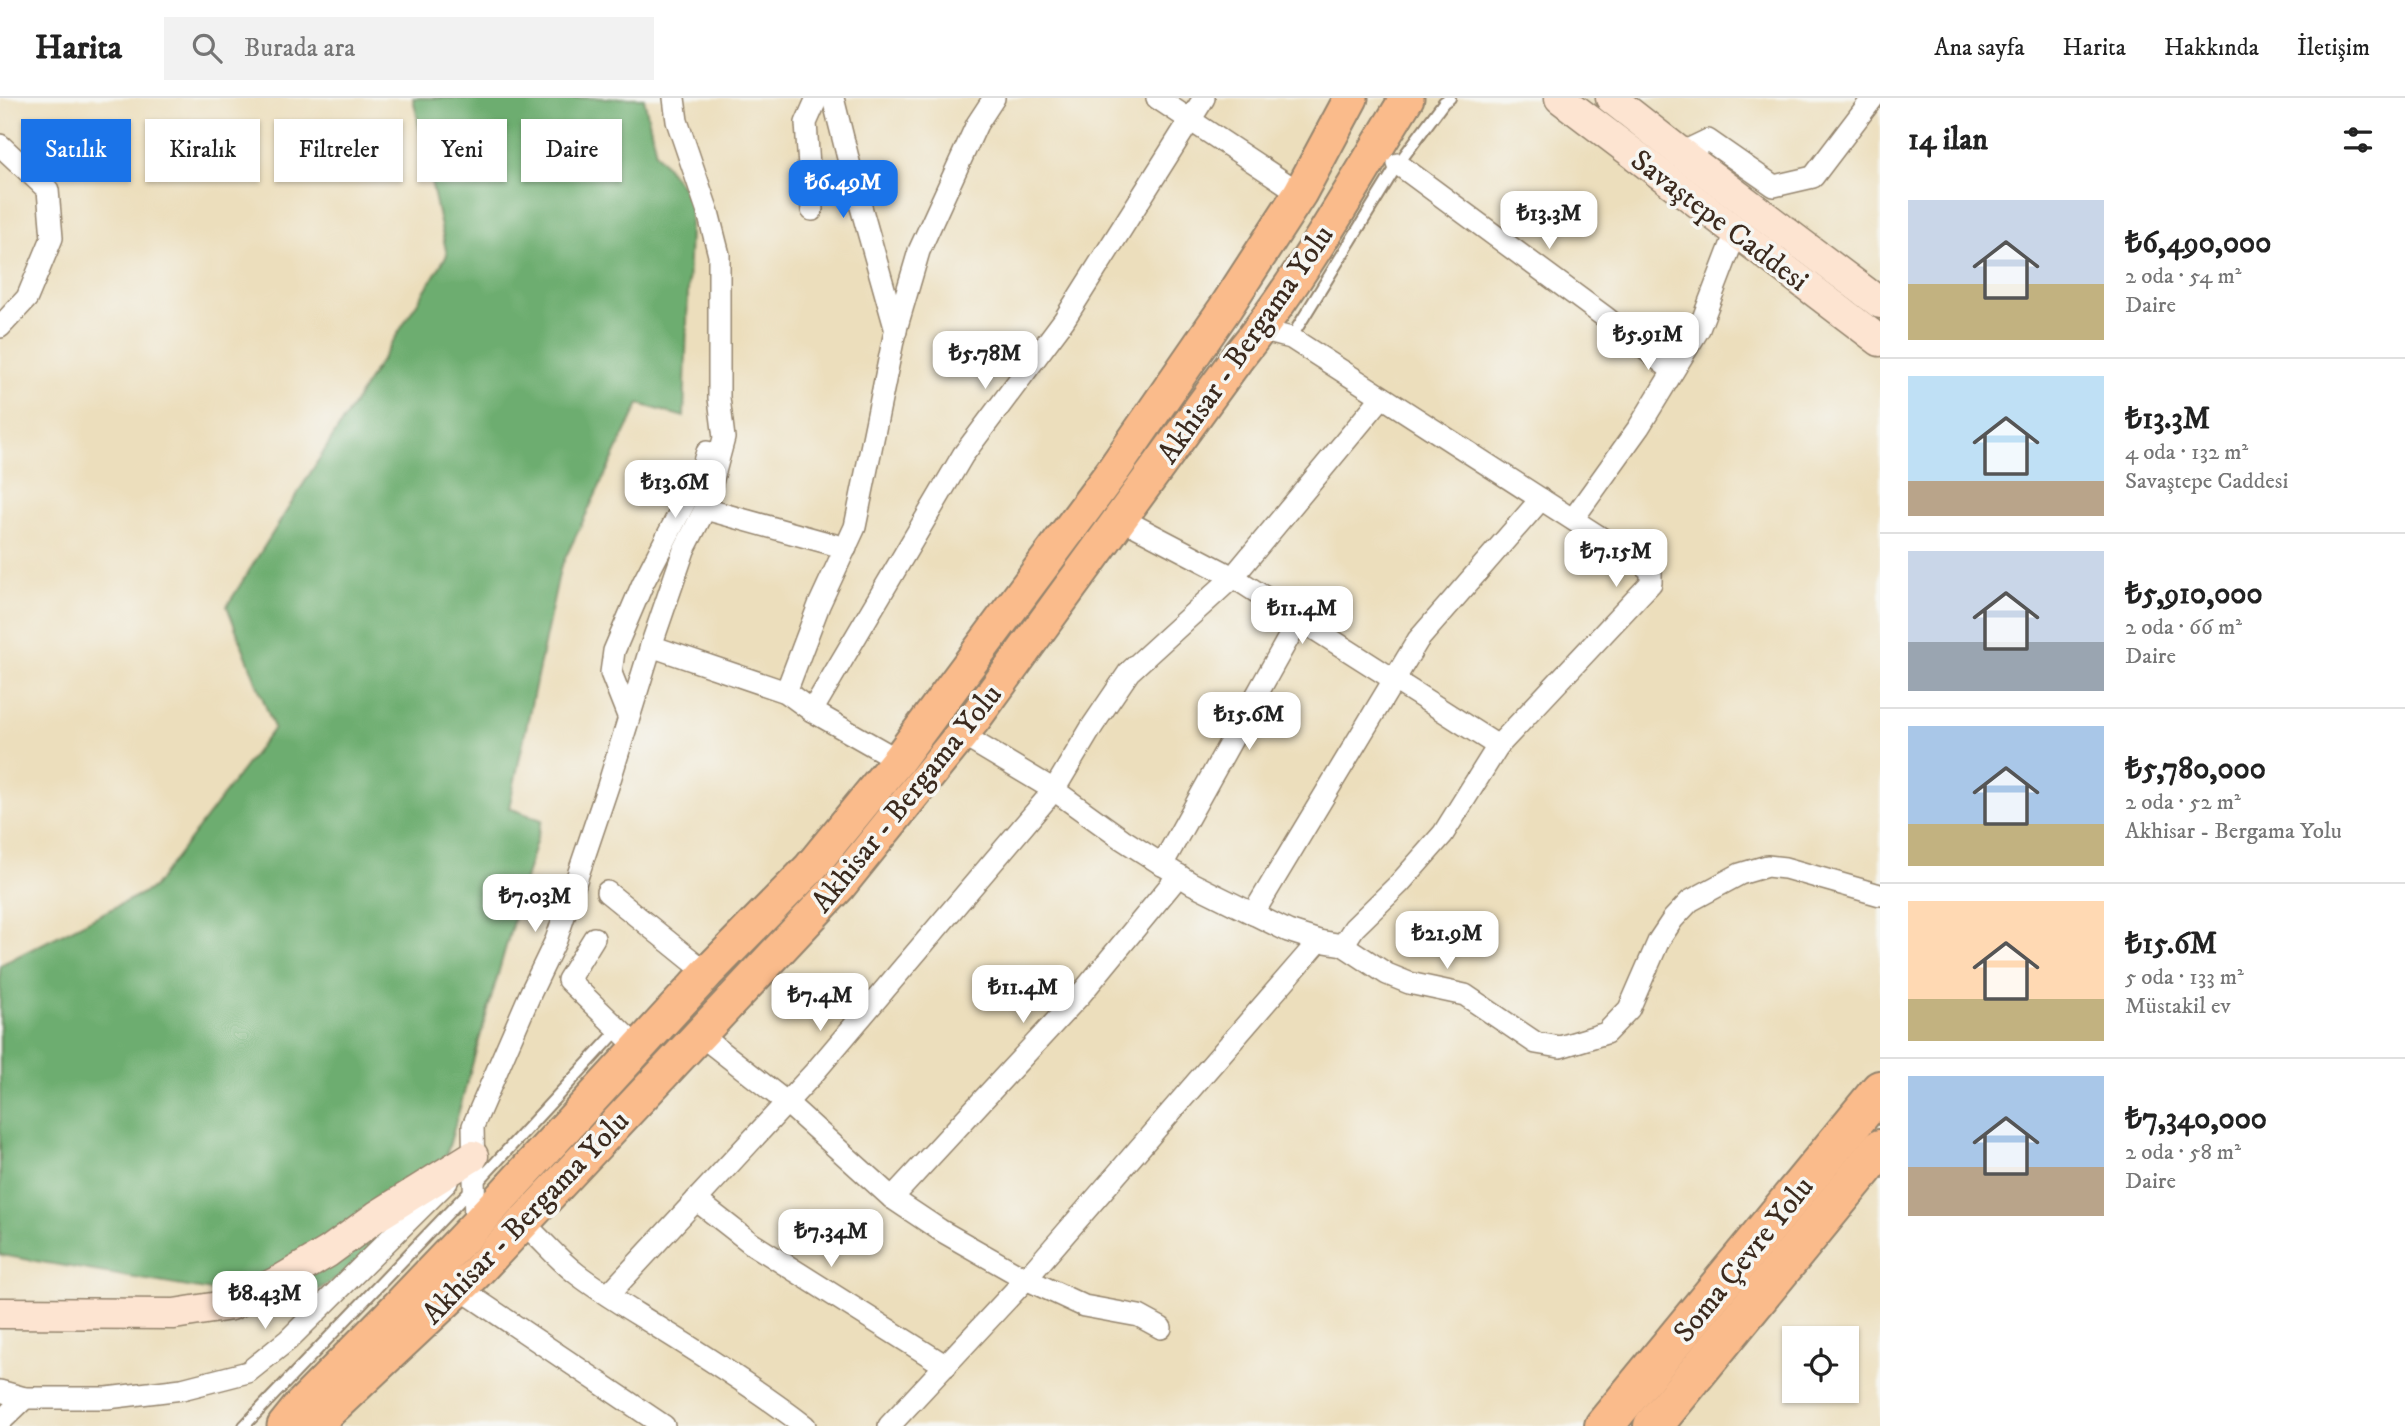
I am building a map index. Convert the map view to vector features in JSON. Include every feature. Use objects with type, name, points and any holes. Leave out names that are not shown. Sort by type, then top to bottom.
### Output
[{"type":"highway","name":"Soma Çevre Yolu","points":[[1604,1426],[1880,1090]]},
{"type":"highway","name":"Soma Çevre Yolu","points":[[1653,1426],[1880,1149]]},
{"type":"main road","name":"Akhisar - Bergama Yolu","points":[[284,1426],[300,1406],[474,1226],[629,1039],[707,973],[810,868],[898,760],[1112,472],[1226,307],[1300,193],[1351,98]]},
{"type":"main road","name":"Akhisar - Bergama Yolu","points":[[317,1426],[326,1414],[459,1289],[523,1223],[840,884],[962,734],[1259,330],[1327,228],[1407,98]]},
{"type":"main road","name":"Savaştepe Caddesi","points":[[1560,98],[1880,341]]},
{"type":"main road","name":"Savaştepe Caddesi","points":[[1612,98],[1880,303]]},
{"type":"main road","points":[[0,1313],[174,1314],[230,1305],[281,1280],[328,1252],[377,1216],[473,1156]]},
{"type":"street","points":[[474,1226],[473,1126],[556,940],[684,550],[705,509],[724,438],[719,398],[719,255],[708,212],[677,121],[674,98]]},
{"type":"street","points":[[812,210],[806,123],[817,98]]},
{"type":"street","points":[[833,98],[896,331]]},
{"type":"street","points":[[1157,98],[1300,193]]},
{"type":"street","points":[[812,711],[963,455],[1064,320],[1204,98]]},
{"type":"street","points":[[1681,153],[1708,141],[1774,186],[1812,177],[1873,98]]},
{"type":"street","points":[[786,692],[819,606],[855,527],[896,331],[919,251],[986,103]]},
{"type":"street","points":[[0,145],[48,190],[52,238],[27,298],[0,327]]},
{"type":"street","points":[[1398,164],[1605,317],[1673,371]]},
{"type":"street","points":[[1573,519],[1639,428],[1699,329],[1737,232]]},
{"type":"street","points":[[1259,330],[1291,338],[1651,570],[1651,583],[1498,746],[1443,834],[1399,884],[1354,928],[1343,945]]},
{"type":"street","points":[[608,1295],[813,1074],[1054,790],[1129,672],[1233,577],[1382,397]]},
{"type":"street","points":[[628,716],[611,673],[614,651],[660,546],[701,471],[719,398]]},
{"type":"street","points":[[1254,914],[1418,640],[1541,499]]},
{"type":"street","points":[[705,509],[846,548]]},
{"type":"street","points":[[1122,519],[1233,577],[1498,746]]},
{"type":"street","points":[[892,1198],[1081,994],[1170,870],[1299,619]]},
{"type":"street","points":[[651,646],[786,692],[812,711],[898,760]]},
{"type":"street","points":[[962,734],[1054,790],[1170,870],[1288,931],[1343,945],[1387,974],[1419,986],[1465,995],[1536,1043],[1560,1047],[1606,1033],[1629,1009],[1659,940],[1673,919],[1690,901],[1740,874],[1767,866],[1785,868],[1880,895]]},
{"type":"street","points":[[607,892],[707,973]]},
{"type":"street","points":[[594,937],[569,980],[629,1039]]},
{"type":"street","points":[[889,1426],[1027,1279],[1319,941]]},
{"type":"street","points":[[699,1034],[786,1102],[892,1198],[940,1230],[1027,1279],[1084,1306],[1139,1317],[1161,1328]]},
{"type":"street","points":[[0,1391],[25,1398],[107,1398],[182,1389],[248,1372],[288,1340],[473,1156]]},
{"type":"street","points":[[695,1200],[751,1243],[946,1366]]},
{"type":"street","points":[[523,1223],[541,1238],[557,1258],[608,1295],[717,1364],[805,1426]]},
{"type":"street","points":[[459,1289],[664,1426]]},
{"type":"street","points":[[0,1422],[25,1398]]},
{"type":"lane","points":[[1291,338],[1398,164],[1444,102],[1450,98]]},
{"type":"lane","points":[[244,1426],[474,1186],[629,1039]]},
{"type":"green space","points":[[413,98],[644,98],[656,153],[691,198],[684,417],[639,404],[560,569],[509,808],[542,820],[439,1181],[353,1268],[318,1290],[270,1301],[0,1255],[0,965],[153,888],[274,728],[227,606],[447,255],[431,182],[507,182],[507,119],[418,119]]}]
